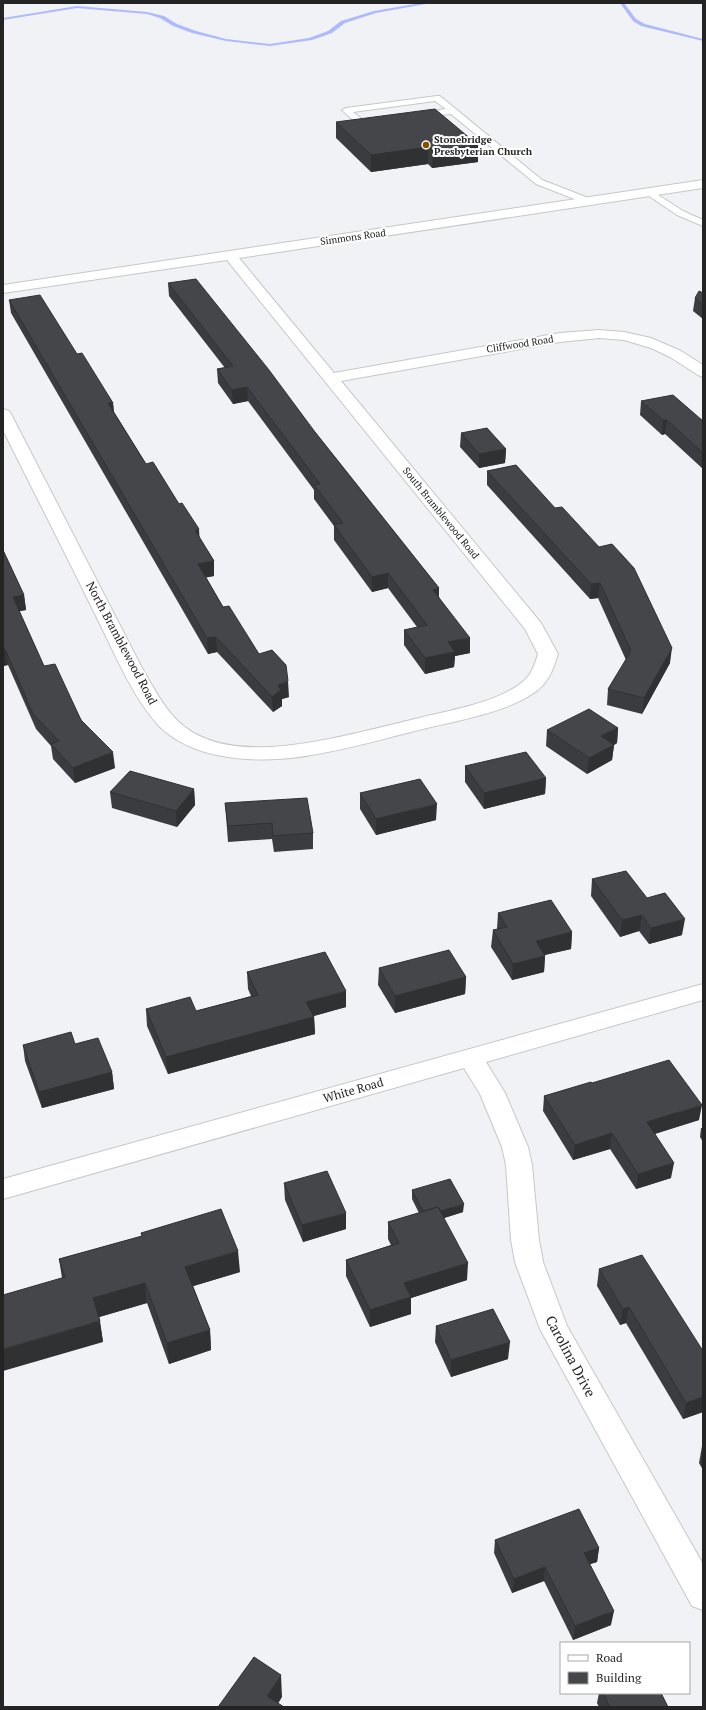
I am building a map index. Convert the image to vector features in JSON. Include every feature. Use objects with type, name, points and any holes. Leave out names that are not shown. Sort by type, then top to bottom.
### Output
[{"type":"street","name":"Simmons Road","points":[[3,289],[703,184]]},
{"type":"street","name":"South Bramblewood Road","points":[[230,255],[534,627],[548,654],[543,671],[536,681],[524,690],[494,704],[420,724]]},
{"type":"street","name":"Cliffwood Road","points":[[330,378],[492,349],[592,335],[623,336],[658,345],[688,361],[703,372]]},
{"type":"street","name":"North Bramblewood Road","points":[[3,414],[7,432],[155,708],[172,727],[184,736],[207,746],[225,750],[264,753],[297,751],[325,746],[420,724]]},
{"type":"street","name":"White Road","points":[[3,1189],[703,992]]},
{"type":"street","name":"Carolina Drive","points":[[470,1057],[492,1093],[515,1147],[519,1165],[525,1240],[528,1255],[554,1329],[703,1595]]},
{"type":"lane","points":[[384,120],[361,123],[346,110],[437,98],[539,182],[588,201]]},
{"type":"lane","points":[[415,116],[453,111]]},
{"type":"lane","points":[[649,192],[680,214],[703,223]]},
{"type":"building","points":[[435,109],[478,145],[433,151],[428,147],[371,155],[336,122]]},
{"type":"building","points":[[196,279],[439,588],[433,590],[470,638],[448,642],[455,652],[425,658],[404,630],[427,625],[388,573],[372,577],[334,525],[343,523],[314,485],[320,484],[247,387],[232,390],[217,369],[233,366],[168,283]]},
{"type":"building","points":[[699,291],[703,293],[703,305],[695,298]]},
{"type":"building","points":[[40,295],[77,354],[82,353],[113,403],[108,403],[146,464],[153,462],[179,504],[182,503],[199,529],[195,530],[214,561],[198,564],[223,607],[229,606],[259,654],[272,650],[286,665],[288,681],[278,685],[281,690],[272,697],[216,637],[207,638],[9,300]]},
{"type":"building","points":[[673,395],[703,421],[703,453],[667,420],[663,420],[641,401]]},
{"type":"building","points":[[487,428],[506,449],[479,454],[461,433]]},
{"type":"building","points":[[516,465],[555,508],[562,507],[599,547],[612,544],[634,568],[672,648],[644,698],[608,689],[631,651],[600,583],[591,584],[487,471]]},
{"type":"building","points":[[3,550],[24,595],[13,597],[44,666],[55,664],[81,720],[113,752],[73,768],[51,744],[59,741],[33,714],[5,649],[3,650]]},
{"type":"building","points":[[589,709],[618,728],[601,736],[614,745],[589,758],[547,730]]},
{"type":"building","points":[[526,752],[546,778],[484,793],[465,766]]},
{"type":"building","points":[[130,771],[194,789],[176,811],[110,792]]},
{"type":"building","points":[[420,779],[437,804],[376,819],[360,793]]},
{"type":"building","points":[[307,798],[313,833],[273,836],[272,823],[228,826],[225,803]]},
{"type":"building","points":[[626,871],[647,898],[665,893],[685,919],[651,928],[642,915],[622,920],[592,879]]},
{"type":"building","points":[[551,900],[572,932],[536,941],[545,956],[513,964],[493,930],[507,927],[498,913]]},
{"type":"building","points":[[449,950],[466,977],[395,996],[379,968]]},
{"type":"building","points":[[325,952],[346,991],[306,1002],[314,1017],[166,1057],[146,1009],[190,997],[196,1011],[258,995],[247,972]]},
{"type":"building","points":[[71,1032],[75,1044],[98,1038],[112,1072],[39,1092],[23,1045]]},
{"type":"building","points":[[669,1060],[702,1105],[647,1122],[674,1163],[638,1174],[612,1133],[575,1145],[544,1096],[591,1082],[592,1083]]},
{"type":"building","points":[[327,1171],[346,1213],[302,1225],[284,1183]]},
{"type":"building","points":[[450,1179],[464,1204],[441,1211],[438,1207],[423,1211],[412,1190]]},
{"type":"building","points":[[438,1207],[468,1263],[404,1283],[411,1297],[370,1310],[346,1260],[399,1243],[388,1222]]},
{"type":"building","points":[[221,1209],[238,1251],[185,1267],[210,1330],[167,1343],[145,1283],[93,1298],[100,1321],[3,1349],[3,1295],[65,1277],[59,1259],[142,1236],[141,1233]]},
{"type":"building","points":[[642,1255],[703,1351],[703,1397],[686,1403],[629,1307],[623,1309],[599,1269]]},
{"type":"building","points":[[493,1309],[510,1342],[451,1360],[436,1326]]},
{"type":"building","points":[[579,1509],[599,1548],[584,1553],[614,1611],[575,1626],[545,1567],[514,1579],[495,1540]]},
{"type":"building","points":[[254,1657],[281,1675],[267,1696],[284,1707],[218,1707]]},
{"type":"building","points":[[604,1694],[662,1694],[668,1707],[610,1707]]},
{"type":"waterway","points":[[3,19],[77,7],[147,13],[162,17],[175,25],[194,32],[226,40],[270,45],[310,39],[330,32],[343,22],[375,12],[429,3]]},
{"type":"waterway","points":[[622,3],[628,9],[634,20],[643,25],[703,40]]},
{"type":"place","name":"Stonebridge Presbyterian Church","points":[[426,145]]}]
